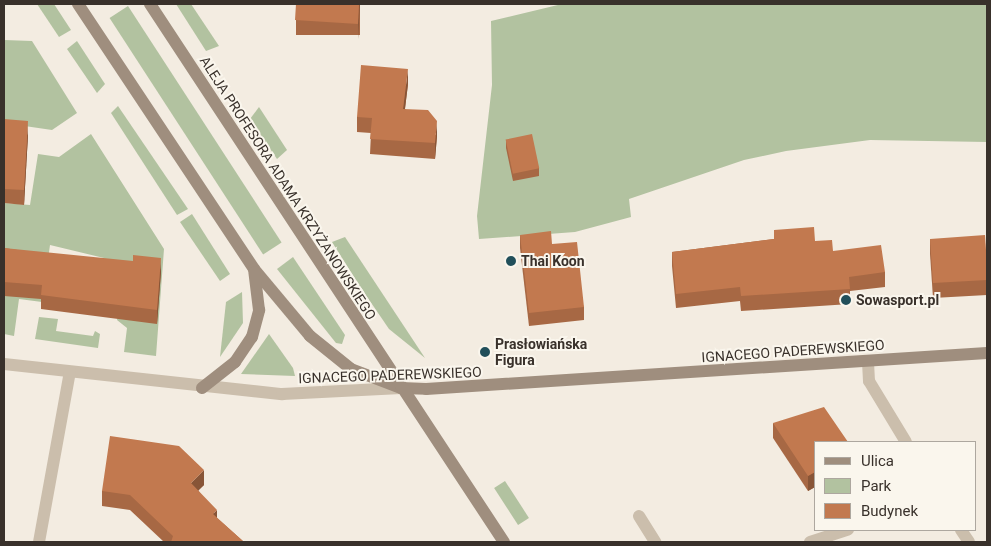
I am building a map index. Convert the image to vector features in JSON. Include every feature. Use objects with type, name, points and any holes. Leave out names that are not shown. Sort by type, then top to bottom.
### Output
[{"type":"street","points":[[78,4],[254,269],[329,355],[351,369],[401,388]]},
{"type":"street","name":"ALEJA PROFESORA ADAMA KRZYŻANOWSKIEGO","points":[[150,4],[504,542]]},
{"type":"street","points":[[202,388],[235,362],[252,336],[259,303],[254,269]]},
{"type":"street","name":"IGNACEGO PADEREWSKIEGO","points":[[4,364],[202,388],[282,394],[868,362],[987,353]]},
{"type":"street","points":[[868,362],[869,381],[905,441]]},
{"type":"street","points":[[40,542],[70,372]]},
{"type":"street","points":[[639,516],[655,542]]},
{"type":"street","points":[[810,542],[845,531]]},
{"type":"street","points":[[962,531],[969,542]]},
{"type":"green space","points":[[37,4],[54,4],[71,30],[59,37]]},
{"type":"green space","points":[[176,4],[191,4],[219,46],[206,51]]},
{"type":"green space","points":[[562,4],[987,4],[987,142],[870,140],[786,151],[744,160],[629,199],[631,217],[575,232],[479,239],[477,216],[492,85],[491,21]]},
{"type":"green space","points":[[128,6],[282,243],[263,254],[110,18]]},
{"type":"green space","points":[[4,40],[32,41],[77,113],[52,130],[4,123]]},
{"type":"green space","points":[[77,41],[105,84],[97,93],[67,49]]},
{"type":"green space","points":[[118,106],[188,209],[177,215],[111,113]]},
{"type":"green space","points":[[259,107],[287,150],[277,159],[250,119]]},
{"type":"green space","points":[[91,134],[164,249],[156,356],[124,352],[127,328],[117,320],[120,300],[104,258],[50,245],[42,302],[19,299],[14,336],[4,334],[4,203],[30,205],[38,154],[59,157]]},
{"type":"green space","points":[[192,214],[230,274],[220,281],[180,222]]},
{"type":"green space","points":[[345,237],[425,358],[389,329],[361,288],[332,242]]},
{"type":"green space","points":[[293,257],[345,335],[342,344],[336,343],[277,269]]},
{"type":"green space","points":[[242,292],[243,323],[220,357],[226,302]]},
{"type":"green space","points":[[39,317],[58,319],[56,331],[93,336],[95,331],[100,334],[98,348],[35,339]]},
{"type":"green space","points":[[269,334],[293,368],[295,376],[241,374]]},
{"type":"green space","points":[[505,481],[529,518],[518,525],[494,488]]},
{"type":"building","points":[[296,4],[359,4],[358,24],[295,20]]},
{"type":"building","points":[[361,65],[408,69],[403,109],[428,110],[437,121],[435,143],[370,139],[372,118],[357,117]]},
{"type":"building","points":[[4,119],[28,121],[24,190],[4,189]]},
{"type":"building","points":[[532,134],[539,168],[513,174],[506,140]]},
{"type":"building","points":[[814,227],[815,241],[832,240],[833,251],[881,245],[885,272],[849,277],[850,289],[741,296],[740,287],[676,294],[672,252],[774,239],[774,230]]},
{"type":"building","points":[[551,231],[552,244],[577,242],[584,307],[529,313],[520,235]]},
{"type":"building","points":[[985,235],[987,280],[933,283],[930,239]]},
{"type":"building","points":[[4,248],[133,261],[133,255],[161,258],[157,310],[41,295],[42,285],[4,282]]},
{"type":"building","points":[[824,407],[847,441],[814,441],[814,473],[808,476],[773,423]]},
{"type":"building","points":[[110,436],[179,446],[204,470],[191,483],[217,510],[213,514],[244,542],[171,542],[173,536],[130,495],[102,491]]},
{"type":"place","name":"Thai Koon","points":[[511,261]]},
{"type":"place","name":"Sowasport.pl","points":[[846,300]]},
{"type":"place","name":"Prasłowiańska Figura","points":[[485,352]]}]
